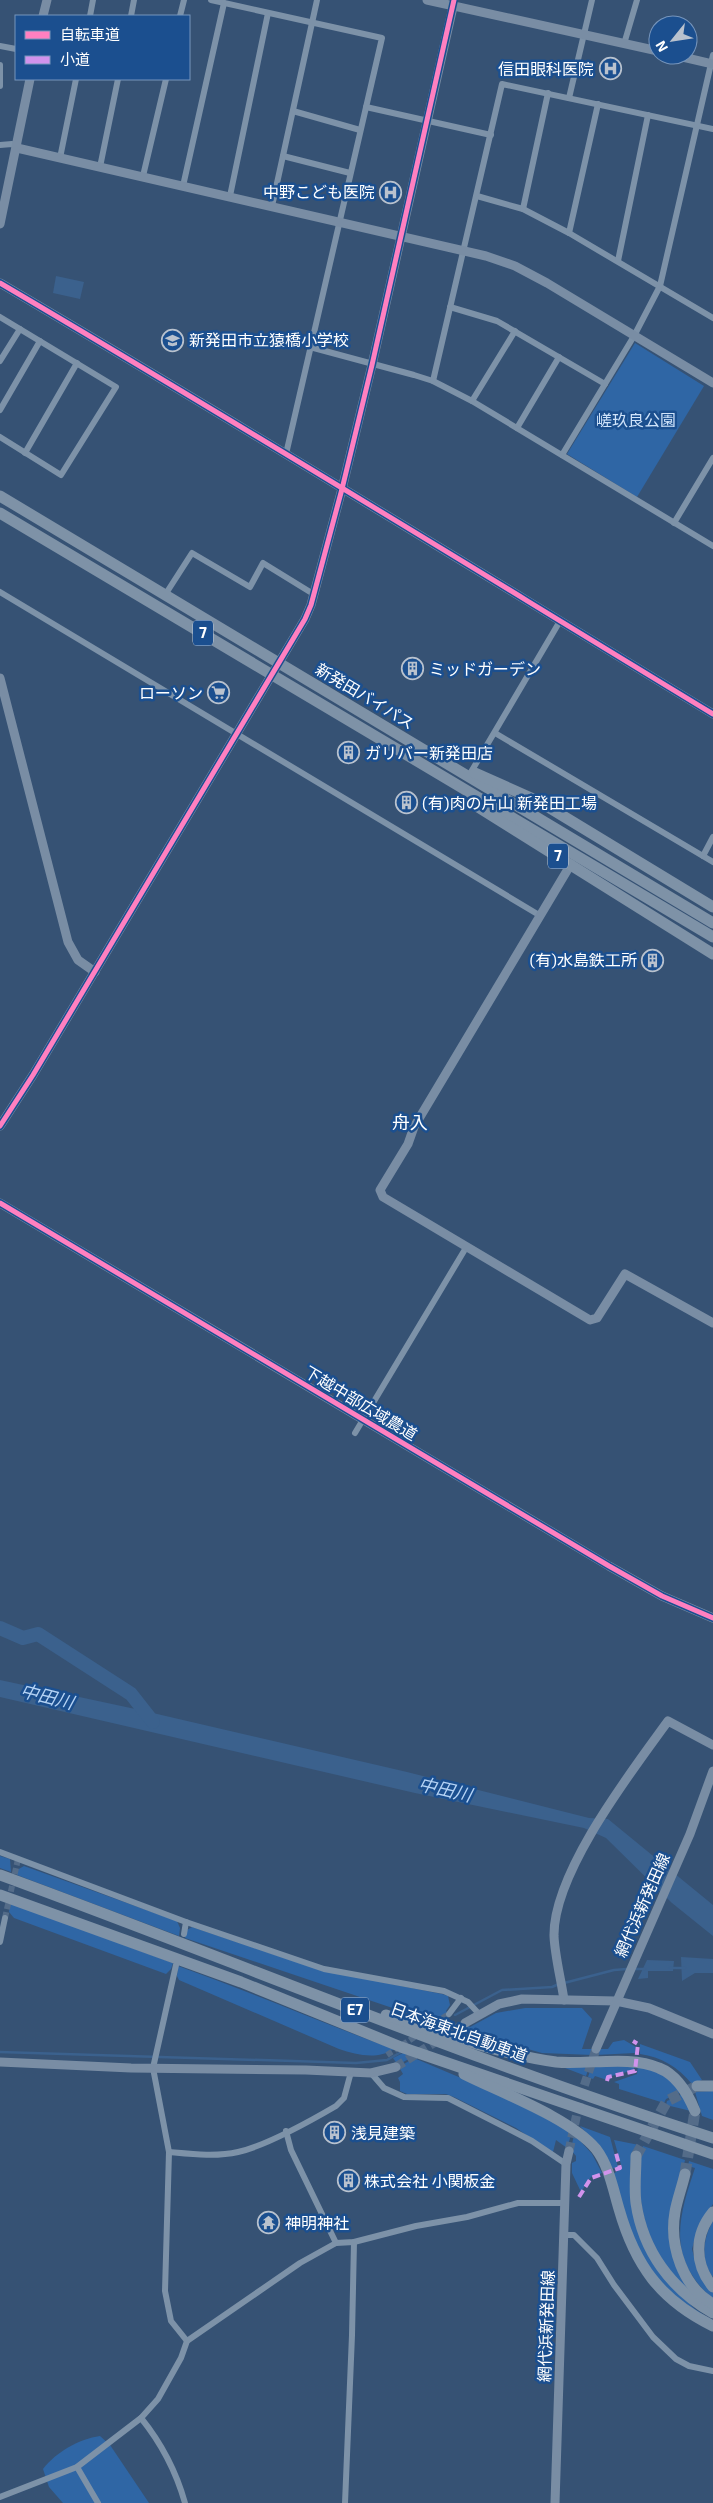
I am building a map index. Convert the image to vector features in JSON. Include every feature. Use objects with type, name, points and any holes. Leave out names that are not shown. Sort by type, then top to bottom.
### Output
[{"type":"highway","name":"新発田バイパス","points":[[0,496],[434,756],[664,900],[713,937]]},
{"type":"highway","name":"新発田バイパス","points":[[0,513],[272,674],[404,755],[664,900],[713,923]]},
{"type":"highway","name":"7","points":[[404,755],[458,794],[713,954]]},
{"type":"highway","name":"7","points":[[434,756],[540,802],[713,907]]},
{"type":"highway","name":"日本海東北自動車道","points":[[0,1876],[276,1978],[505,2066],[626,2110],[713,2138]]},
{"type":"highway","name":"日本海東北自動車道","points":[[0,1895],[241,1982],[401,2047],[713,2154]]},
{"type":"highway","points":[[276,1978],[435,2031],[517,2054],[557,2062],[639,2063],[659,2068],[677,2080],[695,2111]]},
{"type":"highway","points":[[401,2047],[456,2070],[580,2133],[597,2150],[609,2172],[628,2240],[642,2266],[664,2294],[690,2315],[713,2326]]},
{"type":"highway","points":[[697,2086],[713,2086]]},
{"type":"highway","points":[[636,2156],[636,2202],[643,2232],[655,2259],[674,2284],[696,2304],[713,2313]]},
{"type":"highway","points":[[685,2174],[674,2214],[676,2249],[684,2275],[703,2298],[713,2304]]},
{"type":"highway","points":[[713,2212],[703,2226],[698,2249],[699,2262],[713,2288]]},
{"type":"street","points":[[43,15],[47,0]]},
{"type":"street","points":[[90,15],[93,0]]},
{"type":"street","points":[[131,15],[134,0]]},
{"type":"street","points":[[180,15],[184,0]]},
{"type":"street","points":[[210,0],[382,38],[286,454]]},
{"type":"street","points":[[272,206],[317,0]]},
{"type":"street","points":[[427,0],[454,3],[648,49]]},
{"type":"street","points":[[569,98],[592,0]]},
{"type":"street","points":[[624,44],[637,0]]},
{"type":"street","points":[[183,186],[224,3]]},
{"type":"street","points":[[0,1126],[238,733],[305,619],[315,595],[372,365],[429,121],[454,3]]},
{"type":"street","points":[[230,196],[268,13]]},
{"type":"street","points":[[0,46],[15,49]]},
{"type":"street","points":[[562,455],[634,336],[660,286],[712,61],[698,59]]},
{"type":"street","points":[[0,65],[0,86]]},
{"type":"street","points":[[0,224],[30,80]]},
{"type":"street","points":[[60,158],[76,80]]},
{"type":"street","points":[[100,167],[118,80]]},
{"type":"street","points":[[143,176],[166,80]]},
{"type":"street","points":[[432,381],[502,84],[713,129]]},
{"type":"street","points":[[523,209],[548,93]]},
{"type":"street","points":[[569,233],[598,104]]},
{"type":"street","points":[[366,107],[491,135]]},
{"type":"street","points":[[293,111],[360,130]]},
{"type":"street","points":[[618,262],[648,115]]},
{"type":"street","points":[[0,145],[12,144],[17,148],[402,236],[514,266],[547,283],[713,383]]},
{"type":"street","points":[[283,156],[350,173]]},
{"type":"street","points":[[477,196],[523,209],[569,233],[711,317],[713,308]]},
{"type":"street","points":[[0,284],[225,415],[342,489],[713,714]]},
{"type":"street","points":[[450,307],[497,321],[605,384]]},
{"type":"street","points":[[0,316],[116,387],[61,475],[0,438]]},
{"type":"street","points":[[0,361],[20,328]]},
{"type":"street","points":[[472,401],[514,331]]},
{"type":"street","points":[[0,410],[3,399],[40,341]]},
{"type":"street","points":[[310,348],[432,381],[472,401],[713,546]]},
{"type":"street","points":[[517,428],[559,357]]},
{"type":"street","points":[[25,453],[77,363]]},
{"type":"street","points":[[674,523],[711,466],[713,458]]},
{"type":"street","points":[[165,596],[192,553],[250,587],[263,563],[315,595]]},
{"type":"street","points":[[0,592],[540,915]]},
{"type":"street","points":[[472,772],[560,622]]},
{"type":"street","points":[[0,678],[68,942],[78,960],[95,972]]},
{"type":"street","points":[[495,733],[713,862]]},
{"type":"street","points":[[703,856],[713,837]]},
{"type":"street","points":[[571,864],[414,1127],[408,1144],[380,1190],[383,1197],[590,1320],[597,1318],[625,1274],[713,1323]]},
{"type":"street","name":"下越中部広域農道","points":[[0,1203],[662,1596],[713,1618]]},
{"type":"street","points":[[356,1433],[467,1246]]},
{"type":"street","points":[[564,2000],[554,1935],[558,1906],[574,1867],[599,1822],[668,1721],[713,1745]]},
{"type":"street","name":"網代浜新発田線","points":[[596,2049],[662,1895],[676,1867],[713,1771]]},
{"type":"street","points":[[0,1852],[186,1922],[324,1969],[444,1992],[468,2002],[480,2015]]},
{"type":"street","points":[[0,1942],[5,1918]]},
{"type":"street","points":[[184,1934],[186,1922]]},
{"type":"street","points":[[176,1965],[153,2068],[169,2152],[165,2291],[171,2321],[187,2341]]},
{"type":"street","points":[[450,2014],[461,1998]]},
{"type":"street","points":[[465,2023],[499,2004],[522,1999],[616,2000],[650,2008],[713,2034]]},
{"type":"street","points":[[0,2062],[371,2073],[396,2067]]},
{"type":"street","points":[[169,2152],[202,2155],[238,2152],[286,2131],[336,2106],[344,2098],[351,2072]]},
{"type":"street","points":[[371,2073],[384,2088],[404,2097],[448,2098],[532,2141],[566,2164]]},
{"type":"street","points":[[286,2131],[292,2150],[336,2243]]},
{"type":"street","name":"網代浜新発田線","points":[[555,2503],[564,2204],[568,2151]]},
{"type":"street","points":[[0,2498],[77,2467],[141,2418],[158,2399],[181,2358],[187,2341],[300,2263],[336,2243],[354,2242],[416,2226],[467,2217],[518,2203],[564,2204]]},
{"type":"street","points":[[564,2235],[574,2235],[597,2258],[614,2285],[653,2337],[676,2359],[689,2366],[713,2371]]},
{"type":"street","points":[[345,2503],[354,2242]]},
{"type":"street","points":[[141,2418],[158,2438],[178,2479],[185,2503]]},
{"type":"street","points":[[77,2467],[98,2503]]},
{"type":"green space","name":"嵯玖良公園","points":[[635,343],[704,386],[637,497],[567,454]]},
{"type":"green space","points":[[0,1856],[10,1859],[11,1872],[0,1868]]},
{"type":"green space","points":[[24,1866],[177,1921],[180,1928],[179,1936],[17,1875],[17,1870]]},
{"type":"green space","points":[[10,1903],[173,1963],[171,1969],[166,1974],[14,1918],[9,1912]]},
{"type":"green space","points":[[192,1927],[320,1970],[448,1996],[450,2005],[446,2011],[448,2013],[434,2022],[185,1938],[187,1930]]},
{"type":"green space","points":[[178,1966],[394,2049],[381,2054],[360,2055],[339,2049],[179,1980],[177,1976]]},
{"type":"green space","points":[[525,2008],[582,2008],[592,2019],[582,2049],[595,2049],[593,2055],[542,2053],[459,2030],[466,2024],[470,2027],[496,2013]]},
{"type":"green space","points":[[624,2040],[636,2047],[635,2053],[595,2055],[596,2049],[608,2049],[613,2042]]},
{"type":"green space","points":[[640,2044],[690,2062],[702,2080],[692,2084],[669,2064],[640,2054]]},
{"type":"green space","points":[[403,2053],[412,2057],[398,2065],[393,2058]]},
{"type":"green space","points":[[414,2058],[501,2095],[572,2132],[567,2148],[556,2140],[553,2152],[550,2151],[516,2128],[446,2094],[407,2094],[400,2091],[398,2078],[403,2074],[399,2067]]},
{"type":"green space","points":[[552,2063],[590,2064],[586,2076]]},
{"type":"green space","points":[[634,2064],[634,2070],[608,2077],[607,2080],[595,2076],[593,2079],[588,2077],[592,2065]]},
{"type":"green space","points":[[638,2065],[658,2070],[683,2091],[666,2099],[664,2103],[619,2089],[619,2084],[614,2082],[637,2074]]},
{"type":"green space","points":[[713,2091],[713,2120],[702,2116],[695,2092]]},
{"type":"green space","points":[[685,2093],[691,2111],[666,2105],[667,2101]]},
{"type":"green space","points":[[580,2126],[610,2137],[618,2167],[611,2169],[604,2153]]},
{"type":"green space","points":[[574,2134],[592,2154],[602,2173],[591,2177],[581,2192],[572,2173],[572,2163],[576,2161],[576,2156],[571,2150]]},
{"type":"green space","points":[[614,2140],[639,2145],[637,2152],[634,2152],[630,2169],[631,2204],[668,2283],[695,2309],[713,2321],[681,2301],[663,2285],[654,2276],[640,2255],[628,2227],[613,2174],[622,2168]]},
{"type":"green space","points":[[643,2146],[685,2160],[671,2219],[693,2291],[687,2291],[666,2266],[655,2251],[651,2241],[643,2214],[639,2184],[640,2156]]},
{"type":"green space","points":[[689,2161],[713,2169],[713,2204],[698,2227],[692,2249],[698,2272],[713,2293],[713,2298],[701,2288],[692,2275],[685,2262],[682,2249],[680,2236],[683,2209],[695,2168],[688,2166]]},
{"type":"green space","points":[[713,2221],[713,2277],[706,2264],[704,2249]]},
{"type":"green space","points":[[100,2436],[110,2445],[149,2503],[63,2503],[49,2487],[43,2469],[54,2457],[76,2443]]},
{"type":"water","points":[[56,276],[84,282],[80,299],[53,293]]},
{"type":"water","points":[[0,1680],[140,1710],[407,1772],[589,1818],[608,1819],[713,1905],[713,1936],[672,1903],[606,1838],[584,1828],[415,1793],[0,1697]]},
{"type":"water","points":[[681,1957],[713,1959],[713,1973],[695,1973],[682,1981]]},
{"type":"water","points":[[647,1960],[674,1961],[673,1971],[648,1971],[648,1978],[638,1979]]},
{"type":"waterway","name":"中田川","points":[[0,1628],[23,1638],[38,1634],[131,1694],[153,1722]]},
{"type":"waterway","points":[[670,1968],[685,1968]]},
{"type":"waterway","points":[[564,1983],[614,1970],[627,1969]]},
{"type":"waterway","points":[[633,1969],[645,1969]]},
{"type":"waterway","points":[[455,2015],[502,1990],[552,1987],[559,1984]]},
{"type":"waterway","points":[[0,2052],[356,2063],[387,2060],[401,2052]]},
{"type":"tunnel","points":[[5,1918],[18,1859]]},
{"type":"tunnel","points":[[427,2028],[449,2014]]},
{"type":"tunnel","points":[[396,2067],[465,2023]]},
{"type":"tunnel","points":[[387,2055],[419,2034]]},
{"type":"tunnel","points":[[569,2151],[580,2099],[596,2049]]},
{"type":"tunnel","points":[[636,2156],[667,2101],[697,2086]]},
{"type":"tunnel","points":[[685,2174],[695,2111]]},
{"type":"marked path","points":[[607,2081],[608,2077],[635,2071],[638,2044],[633,2041]]},
{"type":"marked path","points":[[579,2197],[591,2178],[620,2168],[616,2153]]},
{"type":"cycle path","points":[[0,1126],[33,1075],[305,619],[311,605],[372,365],[454,0]]},
{"type":"cycle path","points":[[0,283],[269,443],[713,714]]},
{"type":"cycle path","points":[[0,1203],[609,1566],[662,1596],[713,1618]]},
{"type":"place","name":"信田眼科医院","points":[[610,69]]},
{"type":"place","name":"中野こども医院","points":[[391,192]]},
{"type":"place","name":"新発田市立猿橋小学校","points":[[173,340]]},
{"type":"place","name":"ミッドガーデン","points":[[413,669]]},
{"type":"place","name":"ローソン","points":[[219,693]]},
{"type":"place","name":"ガリバー新発田店","points":[[349,753]]},
{"type":"place","name":"(有)肉の片山 新発田工場","points":[[406,803]]},
{"type":"place","name":"(有)水島鉄工所","points":[[653,960]]},
{"type":"place","name":"浅見建築","points":[[335,2133]]},
{"type":"place","name":"株式会社 小関板金","points":[[348,2181]]},
{"type":"place","name":"神明神社","points":[[269,2223]]},
{"type":"district","name":"舟入","points":[[410,1123]]}]
